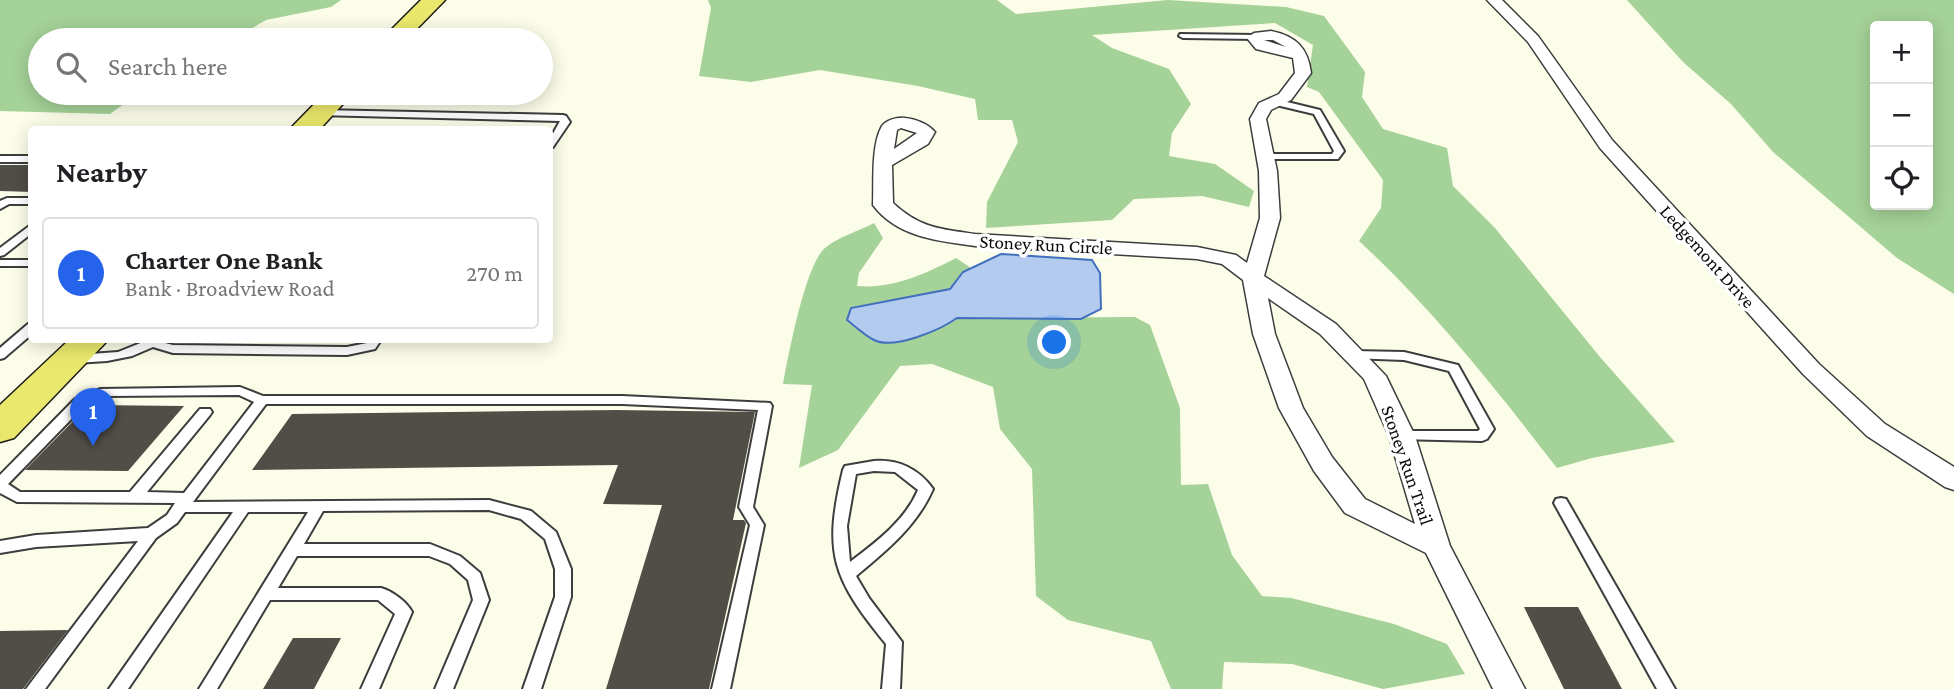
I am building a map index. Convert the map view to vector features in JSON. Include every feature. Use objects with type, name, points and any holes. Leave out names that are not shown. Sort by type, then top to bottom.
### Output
[{"type":"main road","points":[[405,28],[434,0]]},
{"type":"main road","points":[[311,121],[328,105]]},
{"type":"main road","points":[[0,428],[13,402],[80,349]]},
{"type":"street","name":"Ledgemont Drive","points":[[1494,0],[1533,39],[1606,144],[1811,369],[1877,430],[1954,480]]},
{"type":"street","points":[[1257,37],[1273,36],[1288,42],[1300,55],[1303,73],[1285,97],[1265,107],[1258,119],[1269,171],[1270,218],[1254,278],[1264,334],[1291,408],[1323,464],[1355,506],[1436,546]]},
{"type":"street","name":"Stoney Run Circle","points":[[883,163],[883,205],[904,224],[940,235],[975,240],[1197,253],[1229,259],[1254,278]]},
{"type":"street","name":"Stoney Run Trail","points":[[1254,278],[1328,329],[1374,376],[1402,436],[1436,546],[1509,689]]},
{"type":"lane","points":[[1183,36],[1257,37]]},
{"type":"lane","points":[[1265,157],[1335,157],[1339,151],[1317,111],[1275,102]]},
{"type":"lane","points":[[311,121],[563,118],[565,122],[553,140]]},
{"type":"lane","points":[[0,159],[28,159]]},
{"type":"lane","points":[[2,203],[28,201]]},
{"type":"lane","points":[[0,253],[28,230]]},
{"type":"lane","points":[[0,263],[28,263]]},
{"type":"lane","points":[[0,355],[28,330]]},
{"type":"lane","points":[[80,349],[100,359],[124,354],[149,343]]},
{"type":"lane","points":[[159,343],[173,348],[347,351],[371,346],[373,343]]},
{"type":"lane","points":[[1353,355],[1374,353],[1430,359],[1454,368],[1487,429],[1482,436],[1402,436]]},
{"type":"lane","points":[[532,689],[563,597],[563,569],[551,536],[526,515],[489,505],[244,507],[134,498],[17,497],[3,487],[80,402],[105,392],[240,391],[262,400],[622,400],[765,406],[746,507],[757,525],[721,689]]},
{"type":"lane","points":[[35,689],[151,534],[172,519],[262,400]]},
{"type":"lane","points":[[134,498],[205,412]]},
{"type":"lane","points":[[848,573],[881,545],[921,504],[926,489],[912,474],[885,462],[850,470],[840,511],[842,562],[848,573],[873,618],[894,642],[891,689]]},
{"type":"lane","points":[[1561,503],[1667,689]]},
{"type":"lane","points":[[208,689],[320,506]]},
{"type":"lane","points":[[118,689],[244,507]]},
{"type":"lane","points":[[0,547],[36,541],[151,534]]},
{"type":"lane","points":[[293,550],[430,550],[455,560],[474,577],[481,600],[444,689]]},
{"type":"lane","points":[[266,594],[381,594],[404,612],[370,689]]},
{"type":"green space","points":[[0,0],[341,0],[331,7],[266,20],[252,28],[28,28],[28,105],[122,105],[110,114],[0,111]]},
{"type":"green space","points":[[708,0],[997,0],[1016,14],[1168,0],[1286,7],[1324,16],[1365,72],[1362,97],[1383,129],[1447,148],[1453,186],[1495,228],[1600,357],[1675,442],[1592,458],[1557,468],[1438,322],[1359,241],[1381,208],[1383,180],[1319,92],[1307,87],[1313,45],[1275,23],[1092,35],[1112,48],[1169,69],[1191,104],[1172,133],[1169,156],[1215,164],[1254,191],[1249,207],[1202,196],[1134,199],[1112,220],[986,228],[987,202],[1018,142],[1012,120],[978,120],[975,99],[918,86],[820,70],[751,82],[699,76],[711,8]]},
{"type":"green space","points":[[1627,0],[1954,0],[1954,294],[1897,258],[1773,152],[1731,104],[1683,62]]},
{"type":"green space","points":[[874,223],[883,238],[859,273],[857,286],[896,283],[921,275],[956,258],[971,268],[963,272],[950,289],[851,308],[869,336],[882,342],[904,340],[928,333],[957,318],[1135,317],[1150,325],[1180,408],[1181,485],[1208,484],[1232,555],[1262,596],[1291,598],[1394,624],[1447,644],[1465,674],[1383,689],[1292,664],[1224,662],[1222,689],[1171,689],[1151,641],[1068,620],[1036,596],[1032,469],[1000,429],[993,387],[932,364],[900,366],[838,450],[799,468],[812,385],[783,384],[804,291],[825,248]]},
{"type":"water","points":[[1001,254],[1092,260],[1100,273],[1101,309],[1081,319],[957,318],[929,333],[893,342],[874,340],[847,320],[851,308],[950,289],[963,272]]},
{"type":"building","points":[[0,165],[28,165],[28,192],[0,191]]},
{"type":"building","points":[[184,406],[128,471],[25,470],[87,407]]},
{"type":"building","points":[[616,410],[755,412],[733,520],[744,520],[746,523],[709,689],[606,689],[662,505],[603,504],[618,465],[252,470],[292,414]]},
{"type":"building","points":[[1524,607],[1578,607],[1622,689],[1564,689]]},
{"type":"building","points":[[68,630],[23,689],[0,689],[0,631]]},
{"type":"building","points":[[293,638],[341,638],[314,689],[263,689]]},
{"type":"place","name":"Charter One Bank","points":[[93,446]]}]
